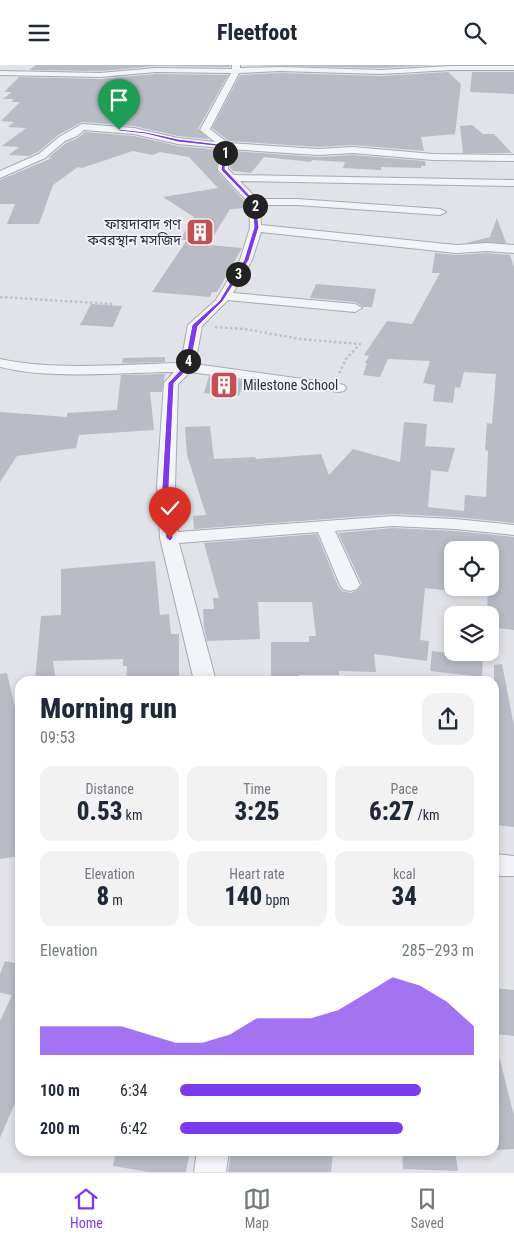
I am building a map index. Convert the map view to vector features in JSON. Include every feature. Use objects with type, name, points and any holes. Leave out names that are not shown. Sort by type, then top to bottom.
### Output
[{"type":"street","points":[[24,74],[29,66],[37,65]]},
{"type":"street","points":[[0,73],[100,75],[176,68],[382,72],[451,68],[514,68]]},
{"type":"street","points":[[226,146],[205,130],[236,68]]},
{"type":"street","points":[[451,68],[466,78]]},
{"type":"street","points":[[294,79],[299,70]]},
{"type":"street","points":[[382,72],[391,81]]},
{"type":"street","points":[[0,175],[42,156],[62,139],[74,134],[82,127],[146,133],[178,141],[226,146],[318,152],[352,150],[433,157],[514,158]]},
{"type":"street","points":[[204,676],[170,538],[166,487],[171,383],[187,367],[195,325],[221,301],[246,260],[256,227],[254,202],[223,170],[226,146]]},
{"type":"street","points":[[232,178],[514,183]]},
{"type":"street","points":[[254,202],[297,202],[440,212]]},
{"type":"street","points":[[256,227],[456,249],[487,247],[514,249]]},
{"type":"street","points":[[224,296],[355,307]]},
{"type":"street","points":[[0,363],[17,367],[61,369],[187,367],[339,388]]},
{"type":"street","points":[[170,538],[393,521],[455,524],[514,531]]},
{"type":"street","points":[[324,526],[350,585]]},
{"type":"street","points":[[210,1172],[212,1156]]},
{"type":"path","points":[[0,297],[112,304]]},
{"type":"path","points":[[195,325],[245,329],[300,339],[360,344],[346,359],[337,378],[339,388]]},
{"type":"building","points":[[36,65],[230,65],[230,67],[156,66],[100,71],[29,70]]},
{"type":"building","points":[[242,65],[436,65],[382,68]]},
{"type":"building","points":[[448,72],[461,84],[455,134],[421,137],[424,151],[353,145],[318,147],[229,141],[212,128],[240,75],[280,73],[382,76]]},
{"type":"building","points":[[472,72],[514,72],[514,94],[470,92]]},
{"type":"building","points":[[156,74],[228,75],[198,129],[209,139],[178,136],[134,126],[82,122],[58,135],[38,152],[29,156],[9,155],[19,147],[2,146],[26,128],[8,127],[14,122],[1,121],[20,102],[11,102],[14,99],[3,99],[12,92],[4,92],[19,77],[100,79]]},
{"type":"building","points":[[472,125],[483,134],[494,134],[512,153],[463,153],[460,126]]},
{"type":"building","points":[[85,132],[134,136],[178,146],[219,150],[217,171],[247,204],[247,208],[230,209],[208,245],[242,248],[217,292],[212,292],[210,297],[152,292],[187,240],[180,240],[194,217],[163,197],[218,188],[189,157],[160,152],[153,155],[133,151],[82,168],[78,167],[53,185],[39,224],[7,224],[15,204],[0,204],[0,180],[52,158],[48,158],[66,143],[78,138]]},
{"type":"building","points":[[232,151],[318,157],[353,155],[425,161],[426,166],[421,166],[421,168],[381,167],[381,170],[343,168],[345,162],[312,160],[311,162],[264,157],[251,173],[233,171],[230,168]]},
{"type":"building","points":[[497,218],[506,243],[466,243],[490,237]]},
{"type":"building","points":[[435,253],[510,255],[514,267],[514,523],[455,517],[393,514],[194,529],[193,516],[206,515],[187,455],[185,427],[210,426],[214,459],[255,457],[256,459],[321,454],[329,475],[353,449],[400,462],[404,422],[427,424],[425,446],[455,448],[448,472],[431,470],[428,507],[464,511],[465,495],[486,497],[488,451],[485,450],[487,423],[492,424],[496,374],[464,372],[460,388],[455,387],[453,403],[433,401],[435,385],[423,383],[430,361],[388,359],[380,377],[363,375],[367,363],[365,363],[369,356],[364,355],[387,321],[412,324],[440,273],[432,273]]},
{"type":"building","points":[[316,284],[376,289],[372,307],[363,307],[355,302],[310,298]]},
{"type":"building","points":[[91,304],[122,306],[113,327],[80,325]]},
{"type":"building","points":[[165,357],[165,362],[122,363],[123,358]]},
{"type":"building","points":[[165,374],[162,392],[150,392],[154,430],[79,435],[76,448],[17,456],[0,482],[0,412],[67,417],[67,413],[117,410],[121,375]]},
{"type":"building","name":"Milestone School","points":[[209,376],[244,381],[239,396],[204,393]]},
{"type":"building","points":[[393,528],[455,531],[514,537],[514,630],[499,628],[499,606],[487,606],[488,596],[499,596],[499,541],[444,541],[444,590],[425,588],[420,640],[429,641],[427,661],[374,654],[376,672],[339,671],[339,675],[271,676],[271,642],[309,642],[309,636],[316,636],[312,602],[258,602],[260,639],[207,641],[203,609],[214,609],[213,598],[219,598],[204,543],[317,534],[338,586],[342,591],[351,593],[358,590],[362,584],[338,533]]},
{"type":"building","points":[[155,561],[160,615],[169,614],[171,634],[179,634],[179,676],[126,676],[127,666],[123,666],[123,659],[53,661],[55,676],[35,676],[41,616],[61,615],[61,569]]},
{"type":"building","points":[[432,651],[444,652],[444,661],[483,661],[482,676],[430,671]]},
{"type":"building","points":[[502,664],[514,726],[514,827],[499,825],[499,676],[494,676],[494,665]]},
{"type":"building","points":[[7,673],[15,708],[15,857],[0,859],[0,674]]},
{"type":"building","points":[[5,961],[15,963],[15,1103],[0,1138],[0,1021],[12,995],[0,993],[0,974]]},
{"type":"building","points":[[499,988],[514,990],[514,1036],[499,1034]]},
{"type":"building","points":[[499,1060],[514,1116],[514,1149],[499,1150]]},
{"type":"building","points":[[115,1156],[189,1156],[186,1172],[148,1172],[113,1166]]},
{"type":"building","points":[[230,1156],[333,1156],[331,1172],[228,1172]]},
{"type":"building","points":[[402,1156],[456,1156],[458,1171],[403,1169]]},
{"type":"place","name":"ফায়দাবাদ গণ কবরস্থান মসজিদ","points":[[200,232]]},
{"type":"place","name":"Milestone School","points":[[224,385]]},
{"type":"route","points":[[119,130],[146,133],[178,141],[226,146],[223,170],[254,202],[256,227],[246,260],[221,301],[195,325],[187,367],[171,383],[166,487],[170,538]]}]
